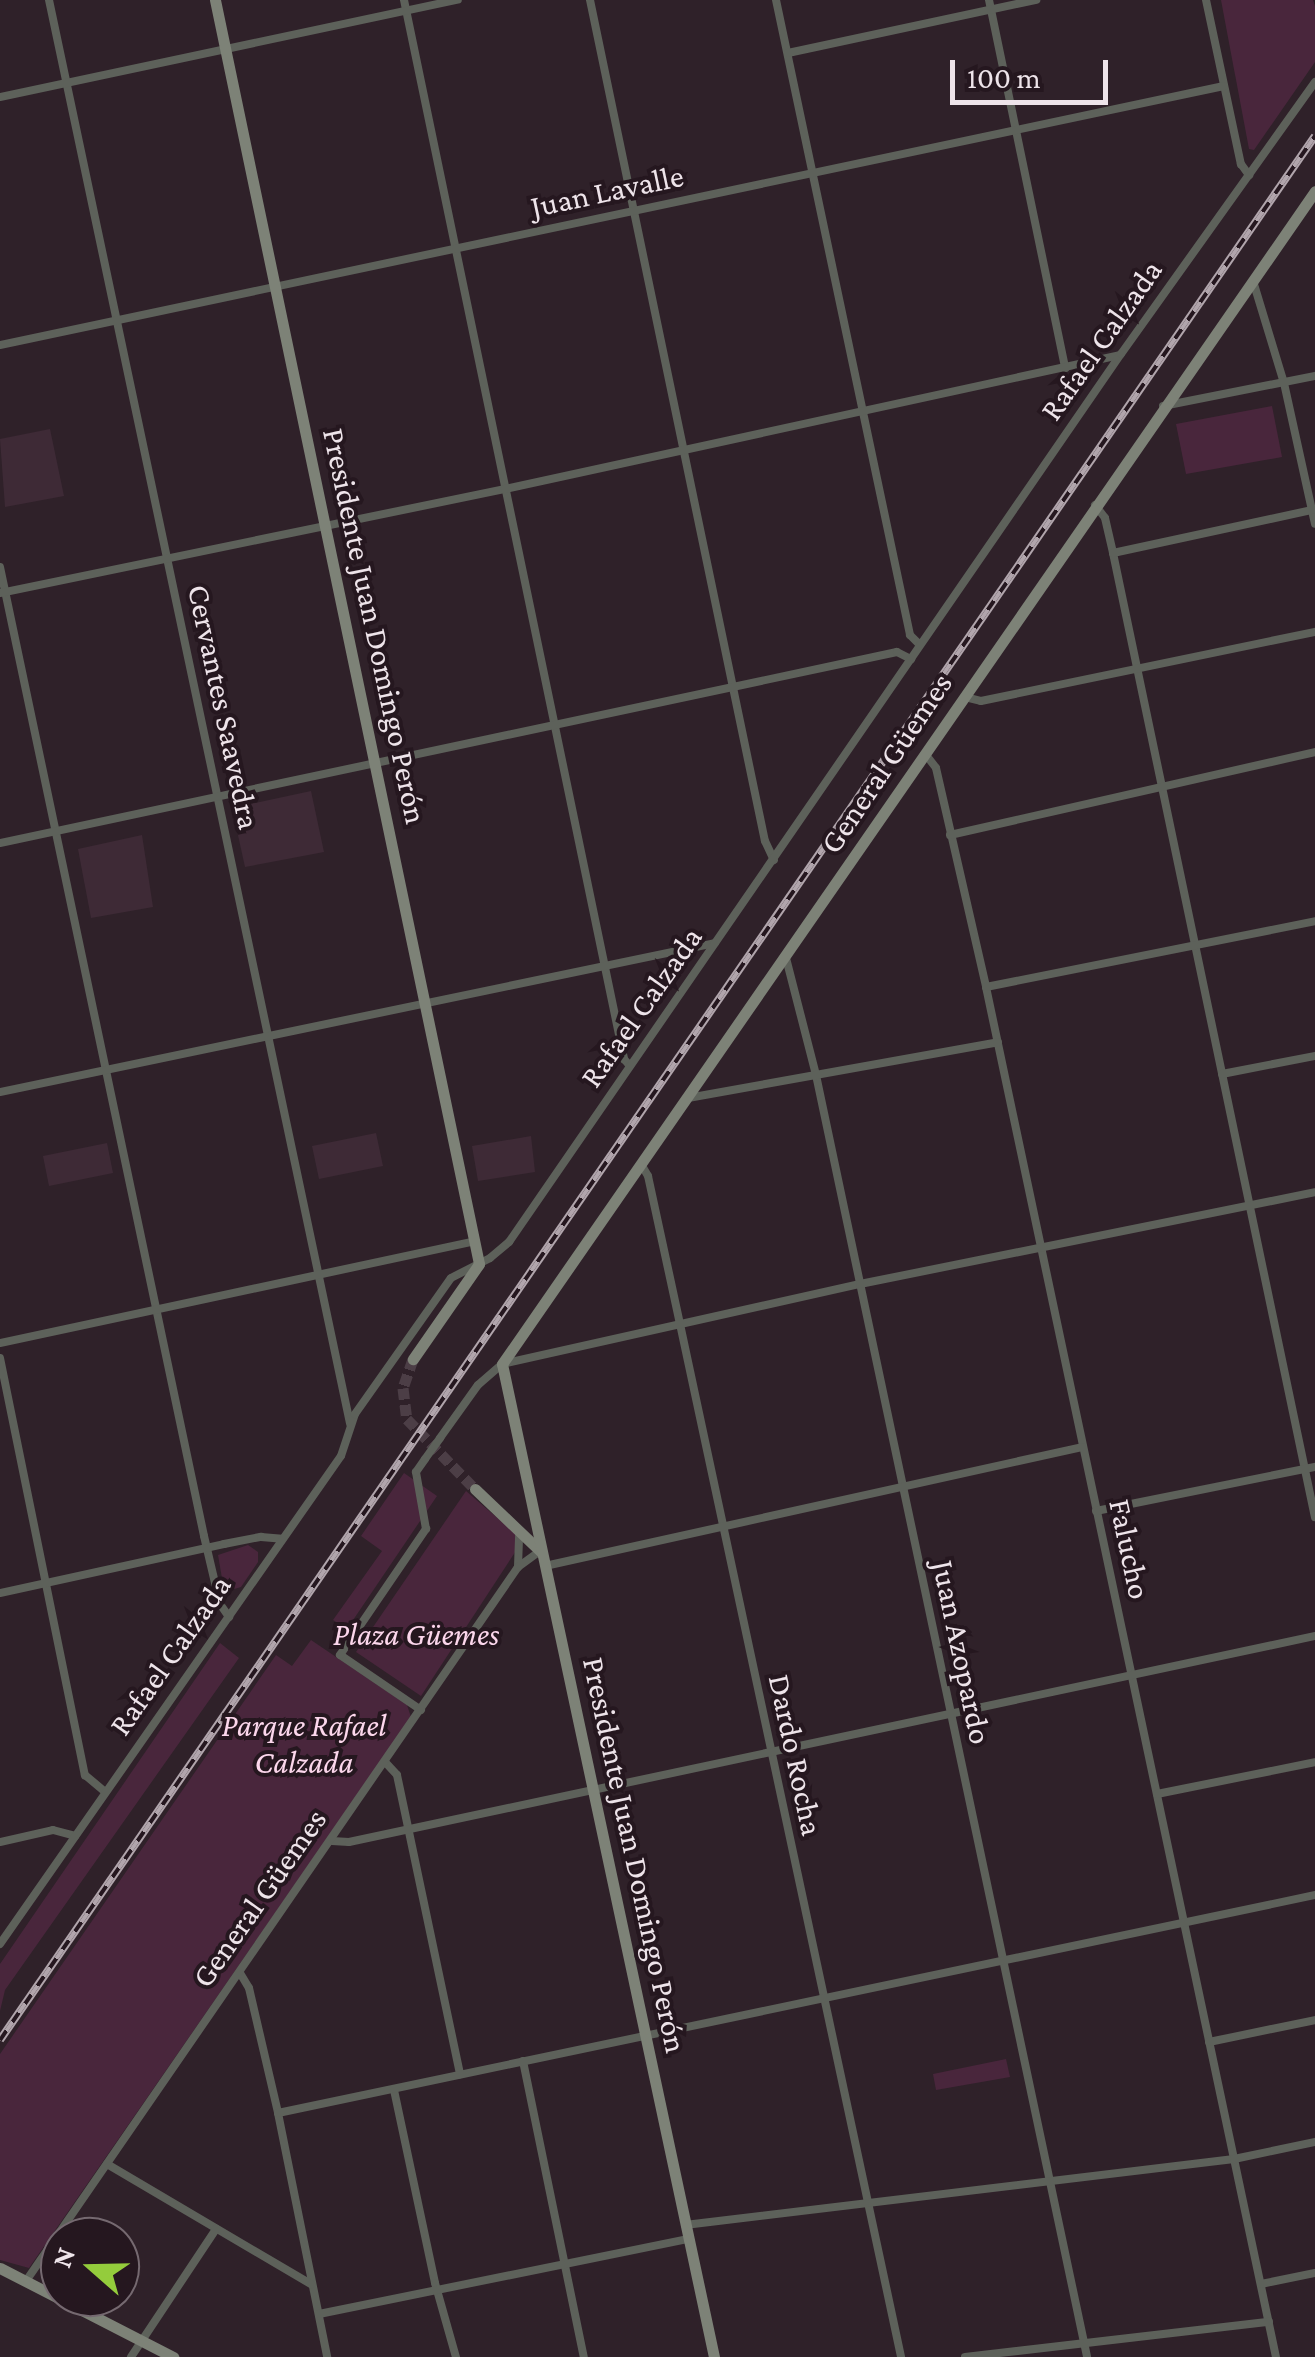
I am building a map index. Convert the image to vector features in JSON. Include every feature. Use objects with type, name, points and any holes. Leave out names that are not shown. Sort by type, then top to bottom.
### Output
[{"type":"street","name":"Cervantes Saavedra","points":[[49,0],[350,1424]]},
{"type":"street","name":"Presidente Juan Domingo Perón","points":[[214,0],[480,1264]]},
{"type":"street","points":[[404,0],[624,1059],[630,1066]]},
{"type":"street","points":[[0,96],[458,0]]},
{"type":"street","points":[[590,0],[766,841],[774,860]]},
{"type":"street","points":[[776,0],[910,635],[920,646]]},
{"type":"street","points":[[788,54],[990,4],[1036,0]]},
{"type":"street","points":[[1206,0],[1241,164],[1248,175]]},
{"type":"street","points":[[990,4],[1065,368]]},
{"type":"street","name":"Rafael Calzada","points":[[0,1944],[340,1456],[350,1424],[451,1278],[480,1264],[509,1242],[1120,354],[1315,82]]},
{"type":"street","name":"Juan Lavalle","points":[[0,345],[1224,86]]},
{"type":"street","name":"General Güemes","points":[[502,1364],[1315,192]]},
{"type":"street","points":[[1253,281],[1284,383],[1315,524]]},
{"type":"street","points":[[3,593],[505,490],[1120,354]]},
{"type":"street","points":[[1163,406],[1315,376]]},
{"type":"street","points":[[1113,553],[1312,503]]},
{"type":"street","points":[[1096,506],[1104,518],[1113,553],[1250,1206],[1310,1468],[1315,1517]]},
{"type":"street","points":[[0,567],[207,1547],[220,1604],[229,1617]]},
{"type":"street","points":[[965,697],[982,701],[1315,632]]},
{"type":"street","points":[[0,844],[897,652],[910,659]]},
{"type":"street","points":[[950,835],[1315,752]]},
{"type":"street","name":"Falucho","points":[[926,754],[936,768],[986,987],[1276,2357]]},
{"type":"street","points":[[986,987],[1315,921]]},
{"type":"street","points":[[0,1092],[715,943]]},
{"type":"street","name":"Juan Azopardo","points":[[786,958],[794,977],[816,1075],[1087,2357]]},
{"type":"street","points":[[688,1098],[998,1042]]},
{"type":"street","points":[[1222,1074],[1315,1056]]},
{"type":"street","name":"Dardo Rocha","points":[[641,1164],[680,1324],[901,2357]]},
{"type":"street","points":[[420,1710],[340,1655],[426,1529],[416,1472],[478,1385],[502,1364],[860,1284],[1315,1192]]},
{"type":"street","points":[[0,1344],[475,1241]]},
{"type":"street","points":[[413,1359],[480,1264]]},
{"type":"street","points":[[0,1358],[85,1775],[105,1792]]},
{"type":"street","name":"Presidente Juan Domingo Perón","points":[[502,1364],[714,2357]]},
{"type":"street","points":[[545,1566],[902,1490],[1082,1447]]},
{"type":"street","points":[[1096,1511],[1310,1468]]},
{"type":"street","points":[[474,1488],[540,1551]]},
{"type":"street","points":[[518,1530],[522,1554],[518,1567]]},
{"type":"street","points":[[0,1592],[207,1547],[261,1537],[282,1539]]},
{"type":"street","name":"General Güemes","points":[[26,2280],[518,1567],[540,1551]]},
{"type":"street","points":[[332,1841],[349,1842],[1315,1636]]},
{"type":"street","points":[[1157,1794],[1315,1762]]},
{"type":"street","points":[[386,1763],[397,1775],[460,2074]]},
{"type":"street","points":[[0,1842],[53,1830],[75,1836]]},
{"type":"street","points":[[278,2113],[1002,1958],[1315,1896]]},
{"type":"street","points":[[240,1973],[250,1988],[327,2357]]},
{"type":"street","points":[[1209,2042],[1315,2020]]},
{"type":"street","points":[[522,2061],[584,2357]]},
{"type":"street","points":[[394,2090],[456,2357]]},
{"type":"street","points":[[685,2225],[1234,2160],[1315,2142]]},
{"type":"street","points":[[107,2164],[311,2284]]},
{"type":"street","points":[[132,2357],[216,2228]]},
{"type":"street","points":[[318,2314],[439,2293],[688,2239]]},
{"type":"street","points":[[0,2268],[173,2357]]},
{"type":"street","points":[[1261,2284],[1315,2273]]},
{"type":"street","points":[[965,2357],[1269,2322]]},
{"type":"shaded area","points":[[50,429],[64,496],[5,507],[0,439]]},
{"type":"shaded area","points":[[311,791],[324,852],[245,867],[232,808]]},
{"type":"shaded area","points":[[142,835],[153,907],[91,918],[78,849]]},
{"type":"shaded area","points":[[376,1133],[383,1166],[319,1179],[312,1146]]},
{"type":"shaded area","points":[[531,1136],[535,1172],[478,1181],[472,1146]]},
{"type":"shaded area","points":[[107,1143],[113,1173],[49,1186],[43,1156]]},
{"type":"green space","points":[[1221,0],[1313,0],[1315,6],[1315,62],[1254,150],[1249,149]]},
{"type":"green space","points":[[1272,406],[1282,457],[1186,474],[1176,424]]},
{"type":"green space","points":[[404,1473],[437,1496],[347,1629],[333,1620],[382,1551],[361,1536]]},
{"type":"green space","name":"Plaza Güemes","points":[[466,1491],[523,1540],[421,1696],[356,1652]]},
{"type":"green space","points":[[248,1545],[258,1552],[258,1562],[241,1587],[231,1590],[223,1584],[218,1555]]},
{"type":"green space","name":"Parque Rafael Calzada","points":[[311,1640],[407,1705],[411,1717],[64,2217],[40,2217],[40,2252],[29,2268],[0,2260],[0,2054],[276,1655],[292,1666]]},
{"type":"green space","points":[[220,1643],[239,1658],[5,1990],[0,2011],[0,1964]]},
{"type":"green space","points":[[1006,2059],[1010,2077],[936,2090],[933,2074]]},
{"type":"tunnel","points":[[413,1359],[403,1388],[407,1419],[475,1489]]},
{"type":"railway","points":[[0,2040],[1315,136]]}]
